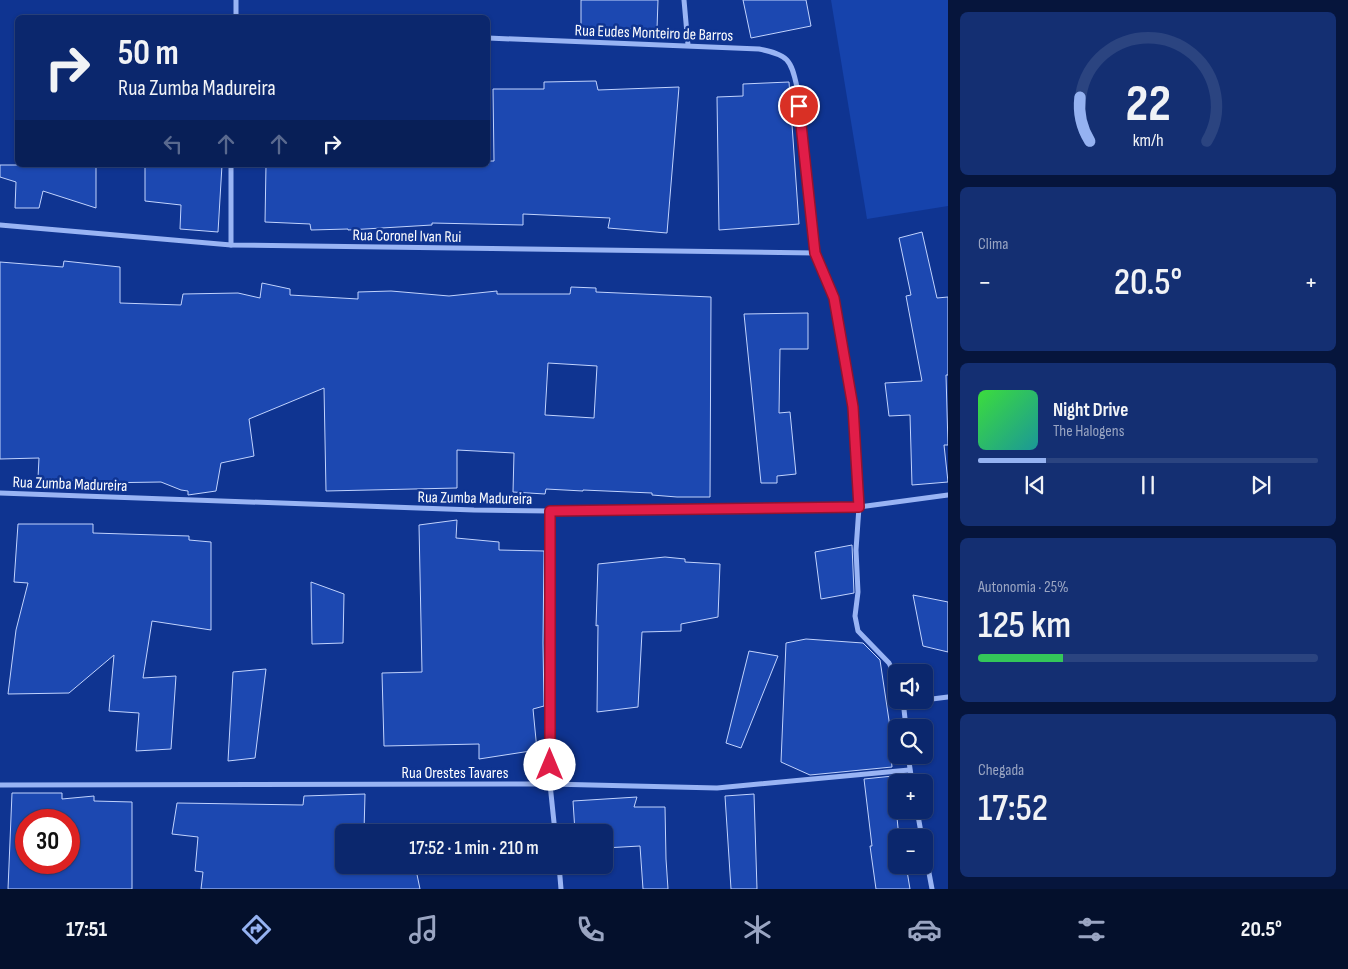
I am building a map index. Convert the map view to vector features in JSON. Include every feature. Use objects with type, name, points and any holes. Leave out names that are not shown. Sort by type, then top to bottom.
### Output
[{"type":"street","points":[[236,0],[236,15]]},
{"type":"street","points":[[684,0],[688,45]]},
{"type":"street","name":"Rua Eudes Monteiro de Barros","points":[[490,38],[759,49],[776,52],[787,59],[793,68],[797,87],[815,253],[834,298],[853,407],[859,507],[856,550],[858,592],[855,616],[858,631],[890,664]]},
{"type":"street","points":[[230,244],[231,167]]},
{"type":"street","name":"Rua Coronel Ivan Rui","points":[[0,225],[230,244],[815,253]]},
{"type":"street","name":"Rua Zumba Madureira","points":[[0,493],[550,511],[859,507],[948,495]]},
{"type":"street","points":[[550,511],[550,784],[554,824]]},
{"type":"street","points":[[933,699],[948,697]]},
{"type":"street","points":[[909,764],[910,774]]},
{"type":"street","name":"Rua Orestes Tavares","points":[[0,785],[550,784],[716,788],[909,770]]},
{"type":"street","points":[[560,874],[561,889]]},
{"type":"street","points":[[929,874],[932,889]]},
{"type":"shaded area","points":[[831,0],[948,0],[948,206],[867,219]]},
{"type":"building","points":[[581,0],[658,0],[657,29],[581,28]]},
{"type":"building","points":[[743,0],[806,0],[811,26],[751,38]]},
{"type":"building","points":[[596,81],[598,90],[679,87],[667,233],[608,228],[610,218],[523,214],[523,225],[432,223],[432,225],[348,230],[311,230],[310,224],[265,222],[266,167],[490,167],[490,161],[494,161],[493,89],[544,89],[544,82]]},
{"type":"building","points":[[789,82],[799,224],[719,230],[717,97],[743,96],[743,84]]},
{"type":"building","points":[[0,165],[15,165],[15,167],[96,167],[96,208],[43,191],[39,208],[15,208],[16,182],[0,177]]},
{"type":"building","points":[[145,167],[222,167],[218,232],[180,229],[181,205],[145,201]]},
{"type":"building","points":[[922,232],[937,298],[948,297],[948,375],[946,375],[948,445],[944,445],[948,482],[912,485],[910,415],[889,416],[885,383],[922,381],[906,296],[911,295],[899,238]]},
{"type":"building","points":[[64,261],[120,267],[120,303],[181,305],[183,294],[238,293],[260,298],[262,283],[290,289],[290,295],[358,299],[358,292],[391,291],[449,296],[497,291],[497,294],[570,294],[571,287],[596,288],[596,292],[711,297],[710,497],[677,497],[652,495],[652,493],[546,489],[545,494],[513,492],[514,453],[457,450],[457,488],[326,491],[324,388],[249,419],[254,456],[221,463],[216,491],[188,495],[188,491],[161,482],[96,483],[38,478],[39,458],[0,459],[0,262],[63,267]],"holes":[[[548,363],[597,366],[594,418],[545,415]]]},
{"type":"building","points":[[808,313],[808,349],[780,349],[779,413],[790,412],[796,474],[777,476],[777,483],[761,483],[744,314]]},
{"type":"building","points":[[457,520],[456,538],[499,542],[499,550],[544,551],[544,706],[533,709],[537,750],[479,759],[479,744],[384,746],[382,673],[422,672],[419,525]]},
{"type":"building","points":[[18,524],[93,524],[93,533],[189,536],[189,540],[211,542],[211,630],[152,621],[143,678],[176,676],[171,749],[136,751],[139,713],[109,711],[114,655],[69,693],[8,694],[16,630],[28,583],[14,582]]},
{"type":"building","points":[[852,545],[854,593],[821,599],[815,552]]},
{"type":"building","points":[[665,557],[685,559],[685,562],[720,564],[718,617],[681,624],[681,631],[642,632],[638,707],[597,712],[598,625],[596,626],[598,564]]},
{"type":"building","points":[[311,582],[344,594],[343,643],[312,644]]},
{"type":"building","points":[[913,595],[948,602],[948,652],[923,646]]},
{"type":"building","points":[[806,639],[863,643],[880,660],[889,719],[888,764],[892,764],[892,767],[810,775],[781,762],[786,643]]},
{"type":"building","points":[[749,651],[778,656],[741,748],[726,743]]},
{"type":"building","points":[[266,669],[255,758],[228,761],[233,672]]},
{"type":"building","points":[[888,777],[888,819],[897,819],[898,829],[888,829],[888,874],[908,874],[910,889],[876,889],[864,779]]},
{"type":"building","points":[[12,793],[62,793],[62,799],[94,796],[94,801],[132,802],[132,889],[8,889]]},
{"type":"building","points":[[365,794],[364,824],[335,824],[335,874],[417,874],[420,889],[201,889],[203,872],[195,871],[198,837],[172,834],[177,803],[303,805],[304,796]]},
{"type":"building","points":[[754,794],[757,889],[731,889],[725,796]]},
{"type":"building","points":[[637,797],[634,807],[665,807],[668,889],[643,889],[640,846],[613,848],[613,824],[574,824],[573,801]]},
{"type":"route","points":[[550,765],[550,511],[859,507],[853,407],[834,298],[815,253],[799,106]]}]
